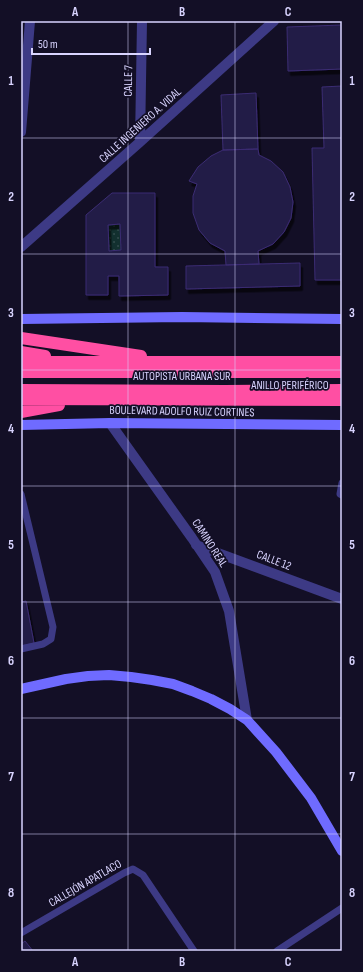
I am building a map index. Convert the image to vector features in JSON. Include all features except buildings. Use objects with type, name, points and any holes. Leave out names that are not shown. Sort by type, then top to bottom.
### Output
[{"type":"highway","points":[[21,338],[180,362]]},
{"type":"highway","points":[[21,352],[122,372]]},
{"type":"highway","name":"ANILLO PERIFÉRICO","points":[[21,362],[342,362]]},
{"type":"highway","name":"AUTOPISTA URBANA SUR","points":[[21,372],[342,372]]},
{"type":"highway","name":"AUTOPISTA URBANA SUR","points":[[21,390],[342,390]]},
{"type":"highway","points":[[21,405],[117,390]]},
{"type":"highway","name":"ANILLO PERIFÉRICO","points":[[21,399],[342,400]]},
{"type":"highway","points":[[21,412],[89,400]]},
{"type":"main road","points":[[21,319],[182,317],[342,319]]},
{"type":"main road","name":"BOULEVARD ADOLFO RUIZ CORTINES","points":[[21,425],[110,423],[342,426]]},
{"type":"main road","points":[[21,688],[88,676],[131,676],[173,684],[211,699],[247,720],[276,752],[311,798],[342,851]]},
{"type":"street","points":[[21,132],[30,21]]},
{"type":"street","name":"CALLE 7","points":[[140,142],[142,21]]},
{"type":"street","name":"CALLE INGENIERO A. VIDAL","points":[[21,247],[274,21]]},
{"type":"street","name":"CAMINO REAL","points":[[110,423],[214,572],[229,611],[247,720]]},
{"type":"street","name":"CALLE 12","points":[[196,545],[342,600]]},
{"type":"lane","points":[[342,483],[340,494],[342,495]]},
{"type":"lane","points":[[21,494],[53,627],[51,639],[43,644],[21,649]]},
{"type":"lane","name":"CALLEJÓN APATLACO","points":[[21,933],[133,869],[143,875],[194,951]]},
{"type":"lane","points":[[277,951],[342,908]]},
{"type":"green space","points":[[120,224],[121,250],[109,251],[108,225]]}]
